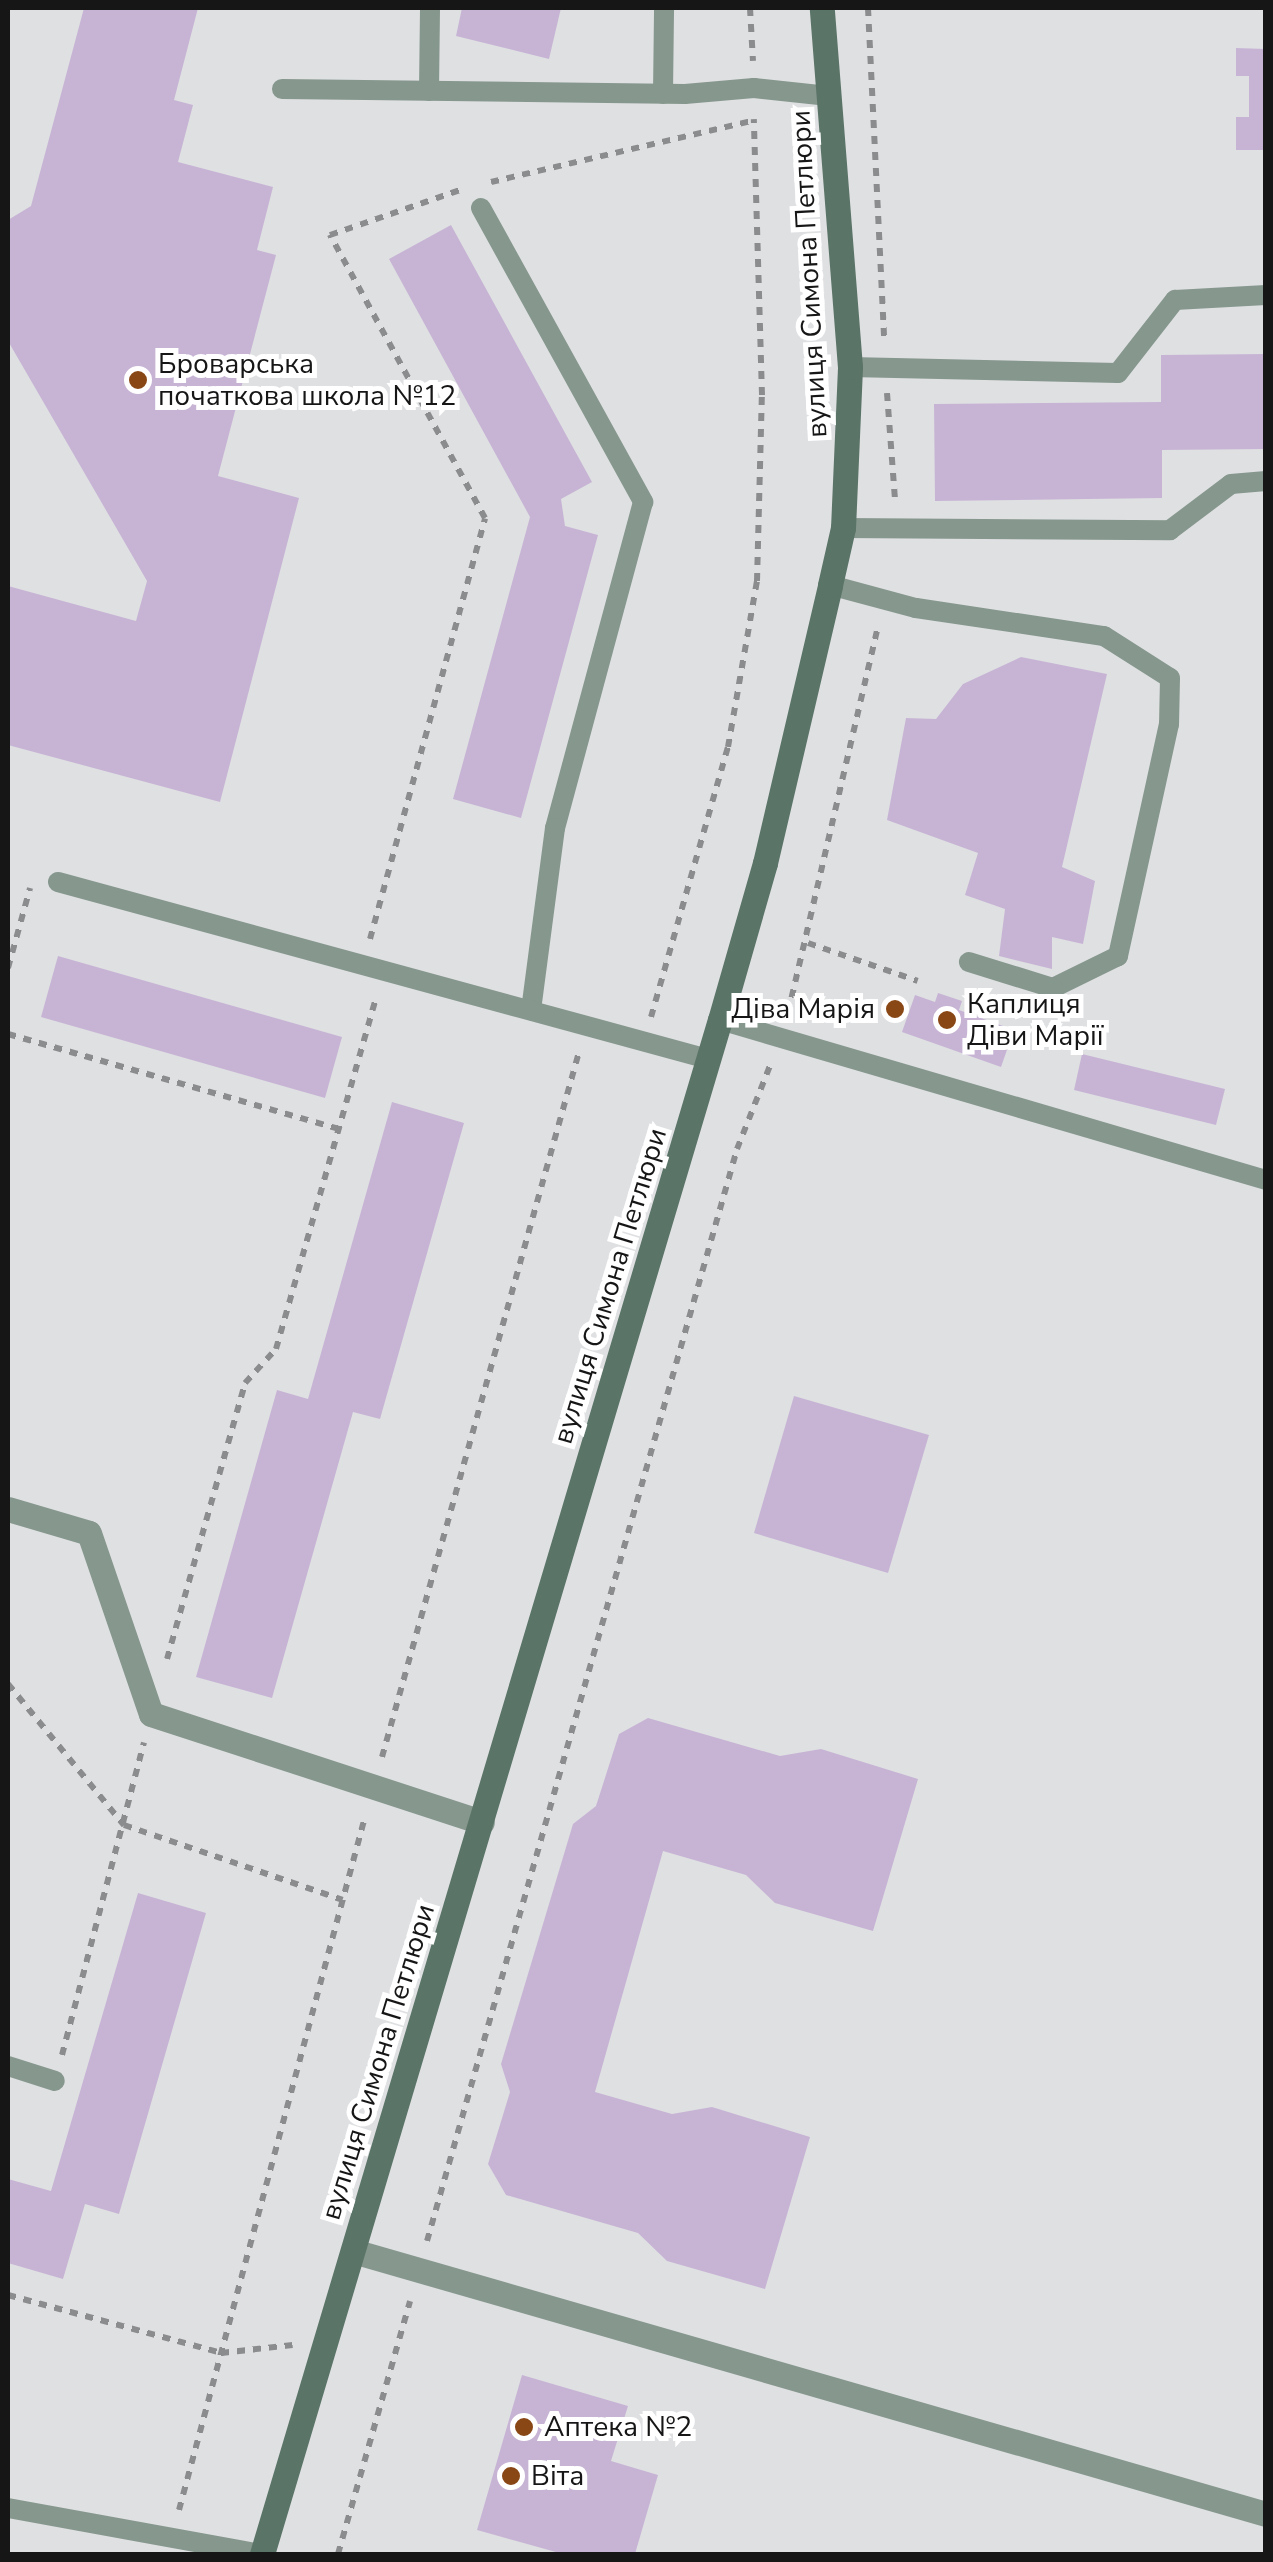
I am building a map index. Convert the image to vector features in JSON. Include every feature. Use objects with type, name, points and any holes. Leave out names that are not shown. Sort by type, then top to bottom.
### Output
[{"type":"main road","name":"вулиця Симона Петлюри","points":[[262,2554],[720,1020],[765,863],[843,528],[850,367],[822,8]]},
{"type":"street","points":[[8,1509],[89,1532],[151,1714],[482,1822]]},
{"type":"street","points":[[353,2252],[1266,2514]]},
{"type":"lane","points":[[429,91],[430,8]]},
{"type":"lane","points":[[663,94],[664,8]]},
{"type":"lane","points":[[282,89],[663,94],[754,88],[829,96]]},
{"type":"lane","points":[[482,208],[642,502],[554,828],[531,1010]]},
{"type":"lane","points":[[850,367],[1118,373],[1175,300],[1266,296]]},
{"type":"lane","points":[[843,528],[1170,530],[1232,484],[1266,482]]},
{"type":"lane","points":[[830,585],[1104,636],[1170,678],[1169,724],[1118,956],[1054,988],[969,962]]},
{"type":"lane","points":[[58,882],[708,1059]]},
{"type":"lane","points":[[720,1020],[1266,1180]]},
{"type":"lane","points":[[8,2066],[55,2080]]},
{"type":"lane","points":[[8,2508],[262,2554]]},
{"type":"path","points":[[644,1041],[728,747],[757,580],[762,395],[750,8]]},
{"type":"path","points":[[868,8],[896,528]]},
{"type":"path","points":[[363,965],[485,518],[330,234],[470,186],[754,120]]},
{"type":"path","points":[[338,2554],[737,1150],[780,1039],[808,942],[884,598]]},
{"type":"path","points":[[8,968],[32,882]]},
{"type":"path","points":[[808,942],[918,981]]},
{"type":"path","points":[[55,2080],[151,1714],[245,1383],[276,1349],[384,970]]},
{"type":"path","points":[[8,1034],[339,1129]]},
{"type":"path","points":[[8,1684],[124,1825],[343,1900]]},
{"type":"path","points":[[8,2295],[221,2352],[324,2342]]},
{"type":"building","name":"Броварська початкова школа №12","points":[[84,8],[198,8],[174,100],[193,105],[178,162],[273,187],[257,250],[276,255],[218,476],[299,498],[220,802],[8,745],[8,586],[136,621],[147,581],[8,341],[8,220],[31,206]]},
{"type":"building","points":[[462,8],[561,8],[549,59],[456,36]]},
{"type":"building","points":[[1236,48],[1266,49],[1266,150],[1236,150],[1236,117],[1249,117],[1249,76],[1236,76]]},
{"type":"building","points":[[451,225],[592,482],[561,499],[565,526],[598,535],[521,818],[453,799],[530,517],[389,259]]},
{"type":"building","points":[[1266,354],[1266,449],[1162,450],[1162,498],[935,501],[934,404],[1161,402],[1161,355]]},
{"type":"building","points":[[1021,657],[1107,674],[1062,867],[1095,881],[1083,944],[1052,937],[1052,969],[999,956],[1005,909],[965,895],[978,853],[887,820],[906,718],[936,719],[963,684]]},
{"type":"building","points":[[58,956],[342,1037],[325,1098],[41,1017]]},
{"type":"building","name":"Каплиця Діви Марії","points":[[938,993],[962,1001],[959,1010],[1014,1030],[1001,1067],[902,1032],[915,995],[935,1002]]},
{"type":"building","points":[[1082,1054],[1225,1089],[1216,1125],[1074,1090]]},
{"type":"building","points":[[392,1102],[464,1123],[380,1419],[353,1412],[272,1698],[196,1677],[277,1390],[308,1399]]},
{"type":"building","points":[[794,1396],[929,1435],[888,1573],[754,1533]]},
{"type":"building","points":[[648,1718],[780,1756],[821,1749],[918,1779],[873,1931],[775,1903],[746,1875],[663,1851],[595,2092],[672,2114],[712,2107],[810,2137],[765,2289],[667,2261],[638,2233],[506,2195],[488,2164],[510,2092],[501,2064],[573,1824],[596,1806],[619,1734]]},
{"type":"building","points":[[138,1893],[206,1913],[119,2214],[85,2204],[63,2279],[8,2263],[8,2179],[51,2191]]},
{"type":"building","points":[[522,2375],[628,2406],[611,2461],[658,2475],[635,2554],[563,2554],[477,2530]]},
{"type":"place","name":"Броварська початкова школа №12","points":[[138,380]]},
{"type":"place","name":"Діва Марія","points":[[895,1009]]},
{"type":"place","name":"Каплиця Діви Марії","points":[[947,1020]]},
{"type":"place","name":"Аптека №2","points":[[524,2427]]},
{"type":"place","name":"Віта","points":[[511,2476]]}]
